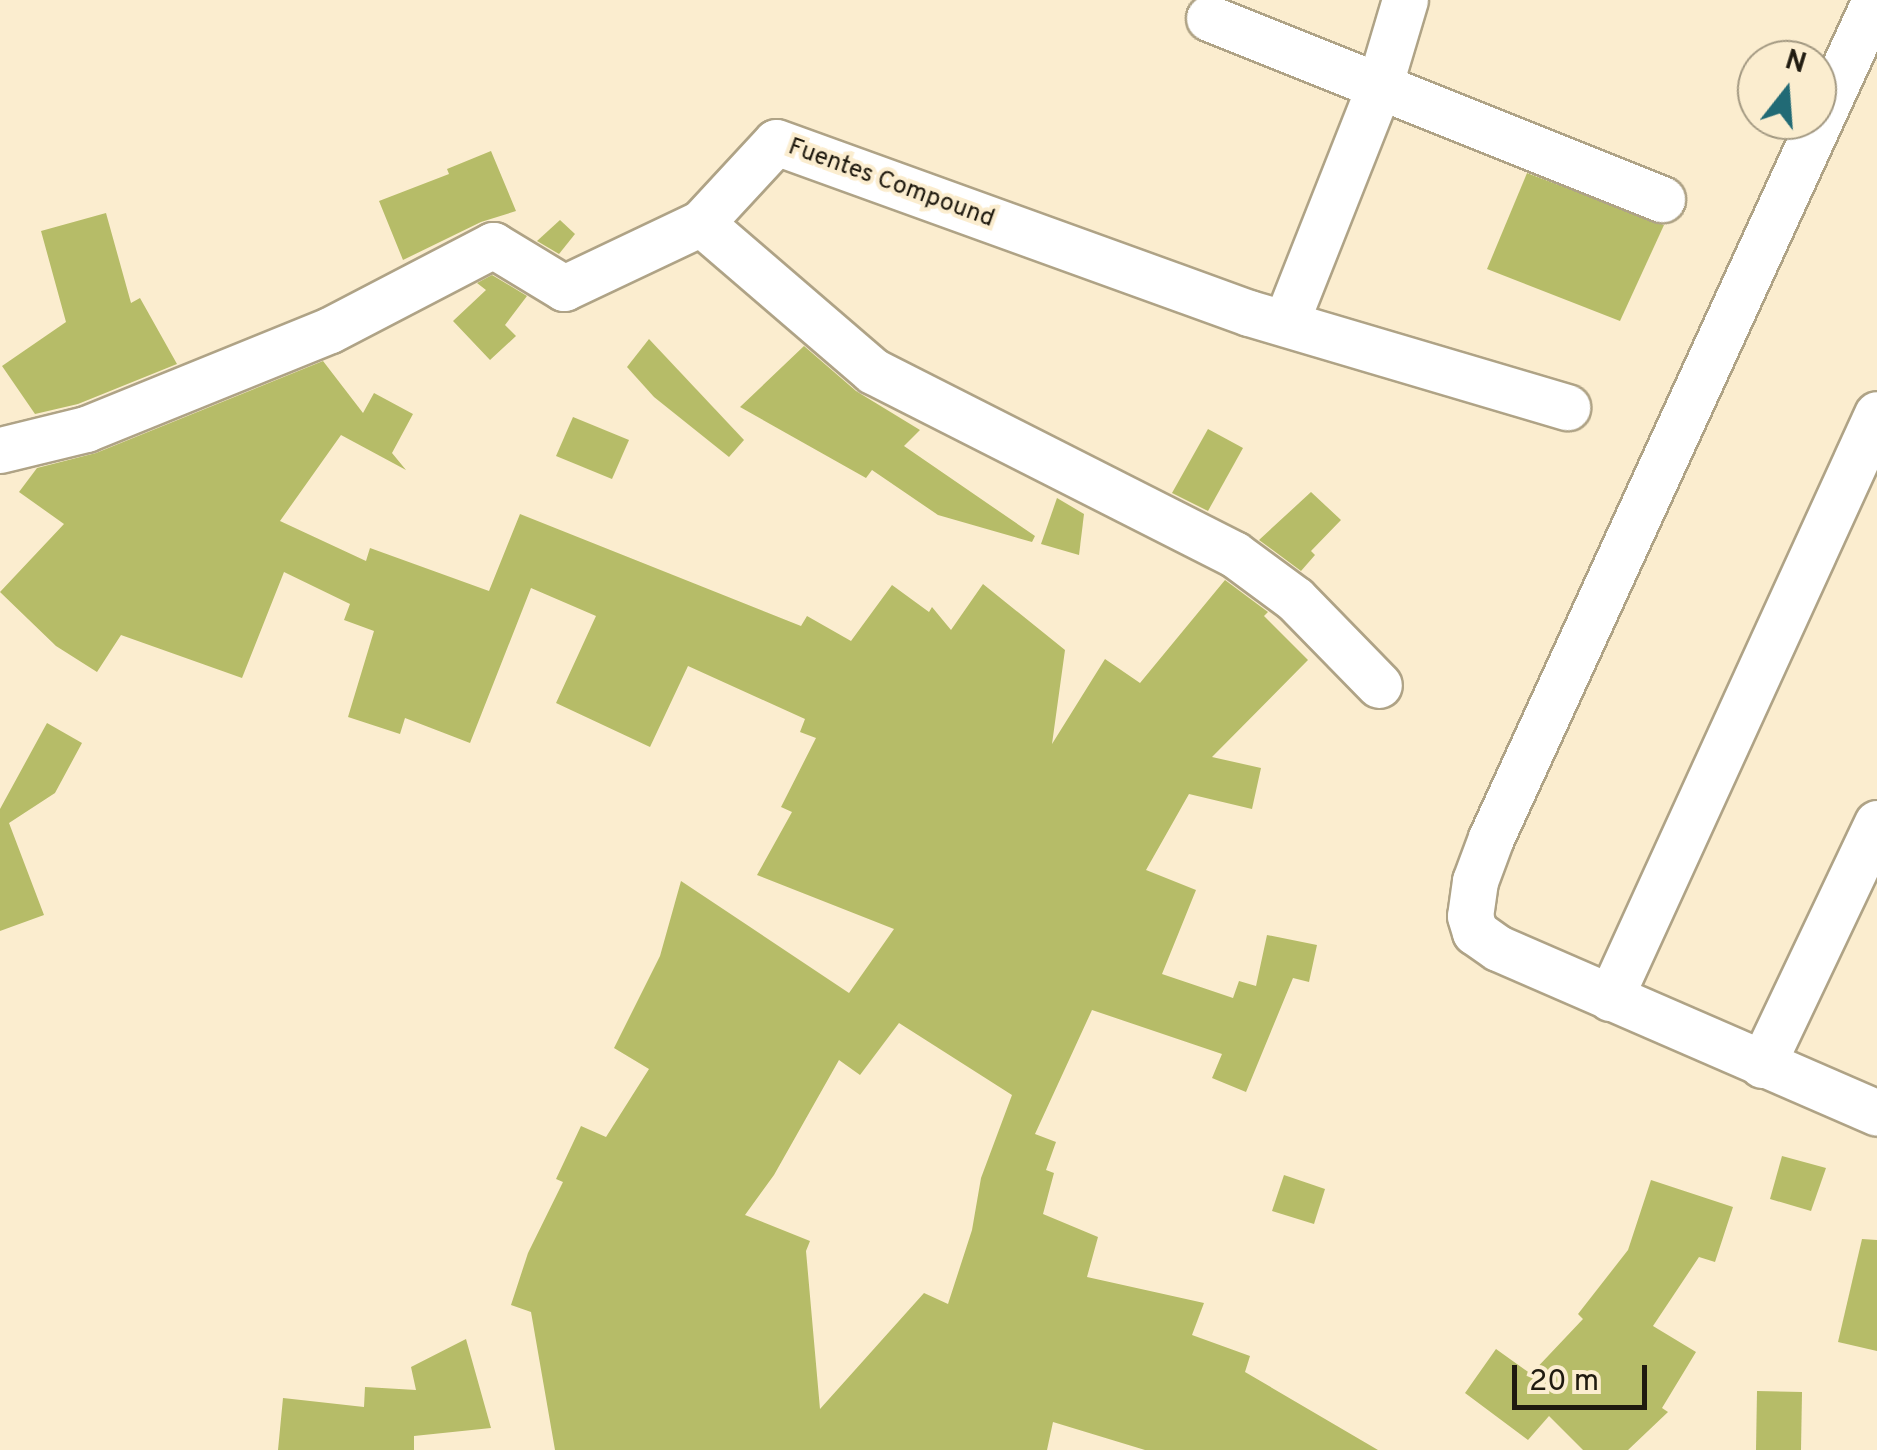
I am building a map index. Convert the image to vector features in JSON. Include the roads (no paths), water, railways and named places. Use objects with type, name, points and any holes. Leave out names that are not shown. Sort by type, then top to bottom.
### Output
[{"type":"street","points":[[1405,0],[1378,88],[1286,322],[1567,407]]},
{"type":"street","points":[[1875,0],[1475,881],[1470,916],[1475,932],[1498,948],[1877,1114]]},
{"type":"street","points":[[1209,18],[1662,199]]},
{"type":"street","name":"Fuentes Compound","points":[[0,450],[86,429],[330,330],[493,245],[564,288],[701,224],[776,142],[1249,313],[1286,322]]},
{"type":"street","points":[[701,224],[873,370],[1234,554],[1295,599],[1379,686]]},
{"type":"street","points":[[1610,998],[1877,414]]},
{"type":"street","points":[[1762,1065],[1877,823]]}]
